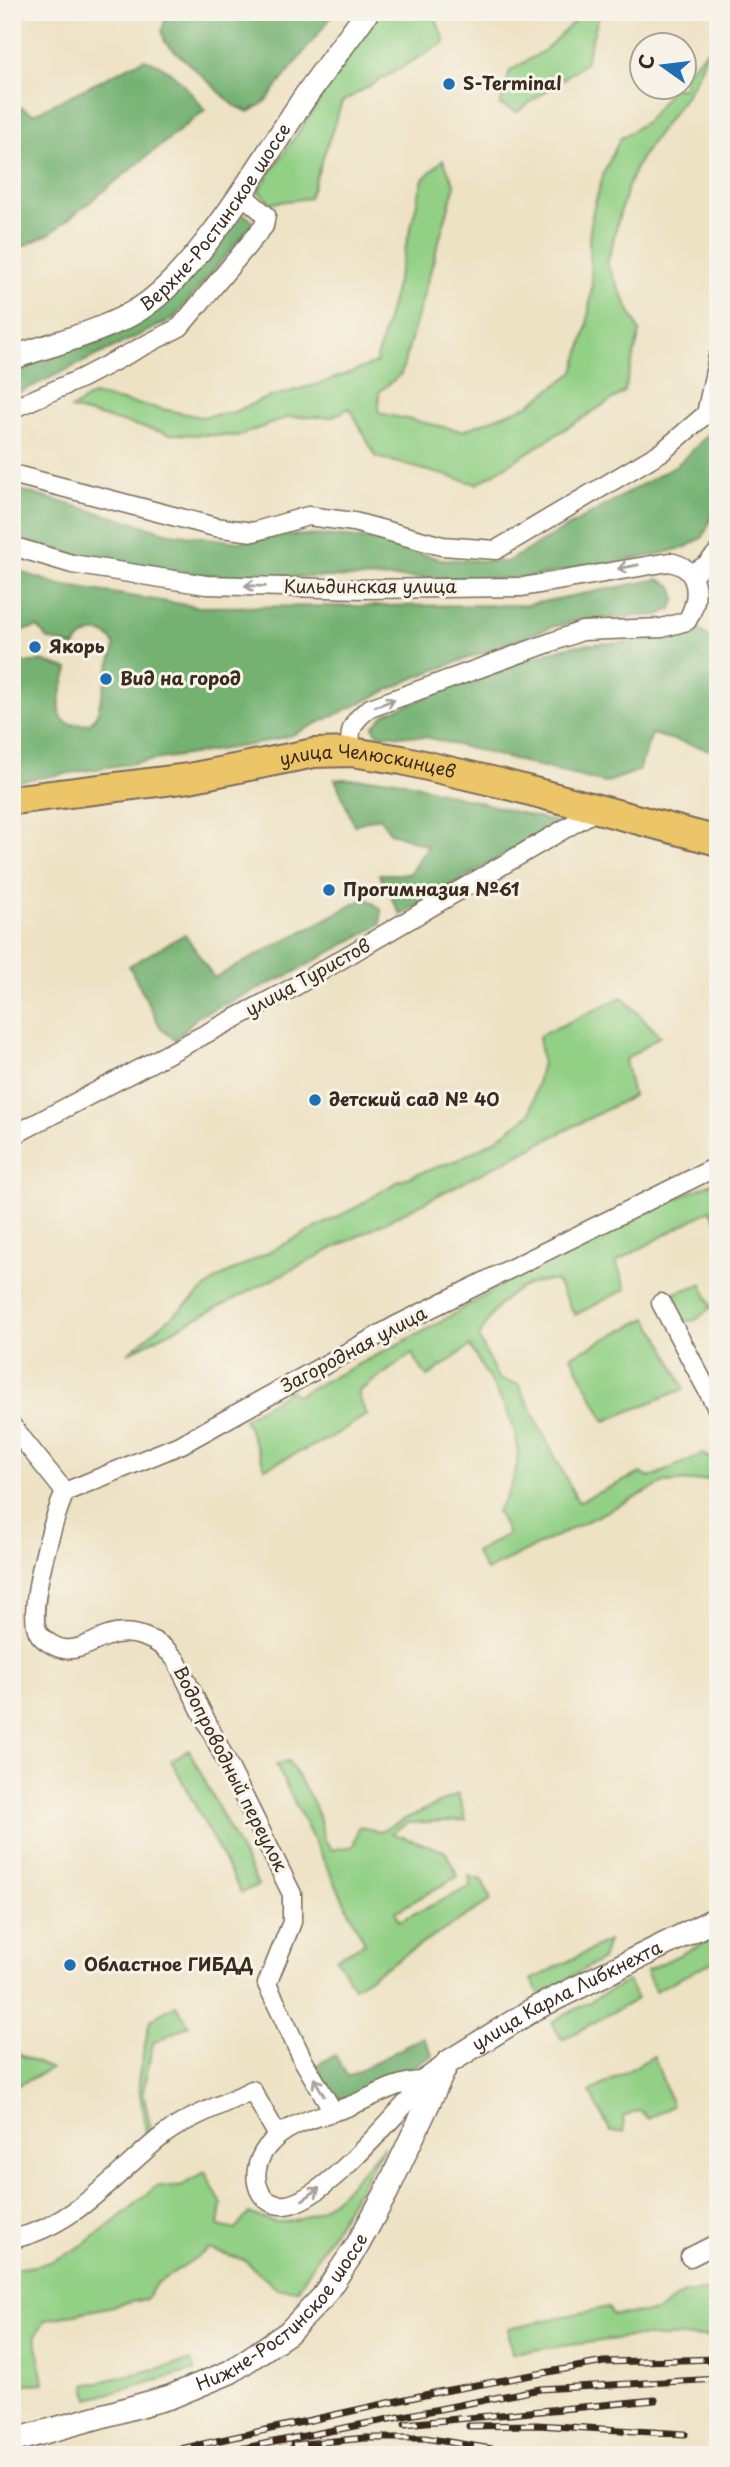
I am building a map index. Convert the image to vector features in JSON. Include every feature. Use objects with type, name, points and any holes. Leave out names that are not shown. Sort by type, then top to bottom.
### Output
[{"type":"main road","name":"улица Челюскинцев","points":[[12,800],[189,778],[314,752],[352,752],[402,760],[718,841]]},
{"type":"street","name":"Верхне-Ростинское шоссе","points":[[12,358],[126,316],[143,306],[183,269],[240,193],[316,81],[367,12]]},
{"type":"street","points":[[12,409],[94,372],[180,327],[264,226],[266,215],[240,193]]},
{"type":"street","points":[[12,474],[215,527],[253,532],[308,516],[354,522],[442,546],[496,550],[663,451],[689,429],[706,414],[718,357]]},
{"type":"street","name":"Кильдинская улица","points":[[12,546],[72,564],[206,585],[363,589],[522,587],[669,562],[683,564],[692,573]]},
{"type":"street","points":[[352,752],[351,728],[358,716],[370,708],[582,631],[662,628],[687,621],[695,607],[697,591],[692,573],[718,552]]},
{"type":"street","name":"улица Туристов","points":[[12,1136],[288,992],[597,810]]},
{"type":"street","name":"Загородная улица","points":[[65,1492],[181,1444],[415,1316],[718,1166]]},
{"type":"street","points":[[661,1303],[718,1409]]},
{"type":"street","points":[[12,1426],[65,1492]]},
{"type":"street","name":"Водопроводный переулок","points":[[65,1492],[55,1515],[34,1613],[38,1632],[47,1641],[64,1649],[90,1646],[107,1636],[130,1634],[150,1638],[166,1647],[176,1660],[292,1894],[292,1922],[267,1984],[304,2062],[333,2111]]},
{"type":"street","name":"улица Карла Либкнехта","points":[[421,2081],[405,2081],[302,2122],[278,2136],[259,2160],[255,2184],[265,2198],[287,2205],[317,2190],[340,2171],[414,2095],[421,2081],[447,2063],[534,2009],[718,1918]]},
{"type":"street","name":"Нижне-Ростинское шоссе","points":[[12,2441],[170,2397],[201,2385],[230,2372],[288,2333],[322,2298],[357,2246],[386,2193],[447,2063]]},
{"type":"street","points":[[12,2239],[29,2235],[89,2203],[163,2135],[252,2090],[278,2136]]},
{"type":"street","points":[[690,2257],[718,2243]]},
{"type":"green space","points":[[167,12],[335,12],[265,102],[249,112],[235,106],[165,42],[162,31]]},
{"type":"green space","points":[[380,12],[433,12],[445,42],[342,102],[309,198],[271,203],[258,191]]},
{"type":"green space","points":[[584,12],[600,12],[585,63],[517,112],[500,105],[510,71],[545,50]]},
{"type":"green space","points":[[707,50],[698,74],[698,59]]},
{"type":"green space","points":[[144,59],[170,72],[205,110],[51,233],[12,252],[12,103],[34,114]]},
{"type":"green space","points":[[662,102],[680,102],[643,155],[630,181],[607,264],[640,332],[624,392],[477,484],[376,457],[350,408],[331,417],[289,417],[238,436],[170,434],[71,409],[93,395],[201,417],[234,412],[263,399],[322,383],[376,363],[423,179],[443,160],[455,185],[401,374],[379,392],[379,413],[462,431],[529,405],[574,372],[587,327],[592,284],[589,239],[593,210],[604,172],[620,139],[648,120]]},
{"type":"green space","points":[[241,212],[254,222],[173,319],[12,396],[12,367],[131,326]]},
{"type":"green space","points":[[718,425],[718,503],[703,537],[686,547],[655,555],[518,579],[209,576],[65,553],[12,536],[12,488],[170,533],[239,542],[291,535],[339,536],[373,540],[440,559],[506,562],[678,464]]},
{"type":"green space","points":[[12,569],[60,585],[200,607],[526,605],[659,579],[672,586],[676,599],[671,609],[659,615],[590,619],[551,627],[414,678],[292,735],[256,744],[12,782],[12,652],[24,663],[41,661],[68,669],[60,699],[61,717],[76,725],[90,723],[97,714],[115,646],[107,635],[101,633],[89,634],[75,647],[48,639],[38,627],[21,631],[12,628]]},
{"type":"green space","points":[[697,628],[718,644],[718,752],[652,734],[638,771],[605,783],[425,737],[378,734],[373,727],[386,713],[539,655],[578,646],[648,642],[681,635]]},
{"type":"green space","points":[[335,779],[392,779],[558,823],[401,915],[379,874],[409,874],[428,846],[391,833],[379,817],[354,825]]},
{"type":"green space","points":[[366,898],[381,909],[381,924],[289,975],[198,1016],[175,1040],[161,1028],[129,966],[185,934],[214,978]]},
{"type":"green space","points":[[622,997],[660,1036],[625,1060],[633,1096],[128,1353],[218,1278],[357,1207],[398,1181],[457,1160],[494,1141],[530,1114],[542,1062],[539,1036]]},
{"type":"green space","points":[[718,1180],[718,1223],[710,1210],[616,1262],[626,1289],[575,1315],[556,1281],[530,1284],[499,1305],[479,1338],[498,1379],[518,1384],[578,1502],[641,1473],[649,1478],[702,1454],[715,1460],[718,1479],[664,1483],[486,1571],[475,1552],[508,1534],[497,1511],[510,1487],[517,1466],[517,1446],[505,1408],[470,1346],[427,1377],[412,1354],[358,1392],[366,1415],[330,1438],[265,1468],[244,1418],[291,1390],[296,1396],[428,1329],[560,1251]]},
{"type":"green space","points":[[702,1284],[711,1307],[696,1320],[681,1322],[673,1309],[674,1293]]},
{"type":"green space","points":[[647,1318],[664,1345],[684,1389],[605,1421],[571,1356]]},
{"type":"green space","points":[[189,1750],[258,1885],[241,1893],[171,1760]]},
{"type":"green space","points":[[288,1761],[311,1798],[320,1818],[323,1840],[332,1850],[353,1846],[359,1827],[380,1831],[458,1794],[466,1820],[408,1823],[391,1833],[445,1851],[458,1876],[395,1912],[399,1921],[470,1887],[469,1876],[482,1880],[491,1900],[354,1987],[336,1958],[365,1943],[276,1765]]},
{"type":"green space","points":[[718,1936],[718,1959],[655,1991],[646,1971]]},
{"type":"green space","points":[[608,1941],[602,1959],[540,1995],[531,1980]]},
{"type":"green space","points":[[628,1981],[637,1999],[562,2040],[552,2022]]},
{"type":"green space","points":[[176,2005],[189,2025],[153,2043],[143,2091],[151,2131],[146,2133],[138,2080],[150,2020]]},
{"type":"green space","points":[[423,2037],[433,2056],[347,2099],[334,2097],[315,2066],[335,2055],[348,2077]]},
{"type":"green space","points":[[18,2054],[51,2069],[12,2088],[12,2055]]},
{"type":"green space","points":[[654,2056],[672,2106],[648,2119],[640,2110],[623,2117],[624,2132],[611,2132],[590,2092]]},
{"type":"green space","points":[[385,2145],[298,2289],[277,2289],[244,2260],[209,2249],[156,2284],[146,2299],[46,2320],[35,2335],[44,2383],[12,2385],[12,2268],[52,2261],[71,2252],[157,2186],[179,2187],[205,2172],[222,2205],[219,2226],[235,2230],[249,2213],[273,2222],[297,2219],[326,2205],[352,2182]]},
{"type":"green space","points":[[718,2289],[718,2337],[631,2337],[512,2353],[508,2328],[608,2307],[613,2315],[656,2312],[684,2293]]},
{"type":"green space","points":[[191,2361],[195,2370],[89,2399],[86,2385]]},
{"type":"railway","points":[[153,2455],[438,2392],[604,2362],[718,2359]]},
{"type":"railway","points":[[209,2455],[540,2389],[718,2379]]},
{"type":"railway","points":[[405,2424],[655,2400]]},
{"type":"railway","points":[[469,2426],[537,2425],[685,2434]]},
{"type":"railway","points":[[293,2445],[365,2438],[425,2438],[528,2455]]},
{"type":"place","name":"S-Terminal","points":[[449,84]]},
{"type":"place","name":"Якорь","points":[[35,647]]},
{"type":"place","name":"Вид на город","points":[[106,679]]},
{"type":"place","name":"Прогимназия №61","points":[[329,890]]},
{"type":"place","name":"детский сад № 40","points":[[315,1100]]},
{"type":"place","name":"Областное ГИБДД","points":[[70,1965]]}]
